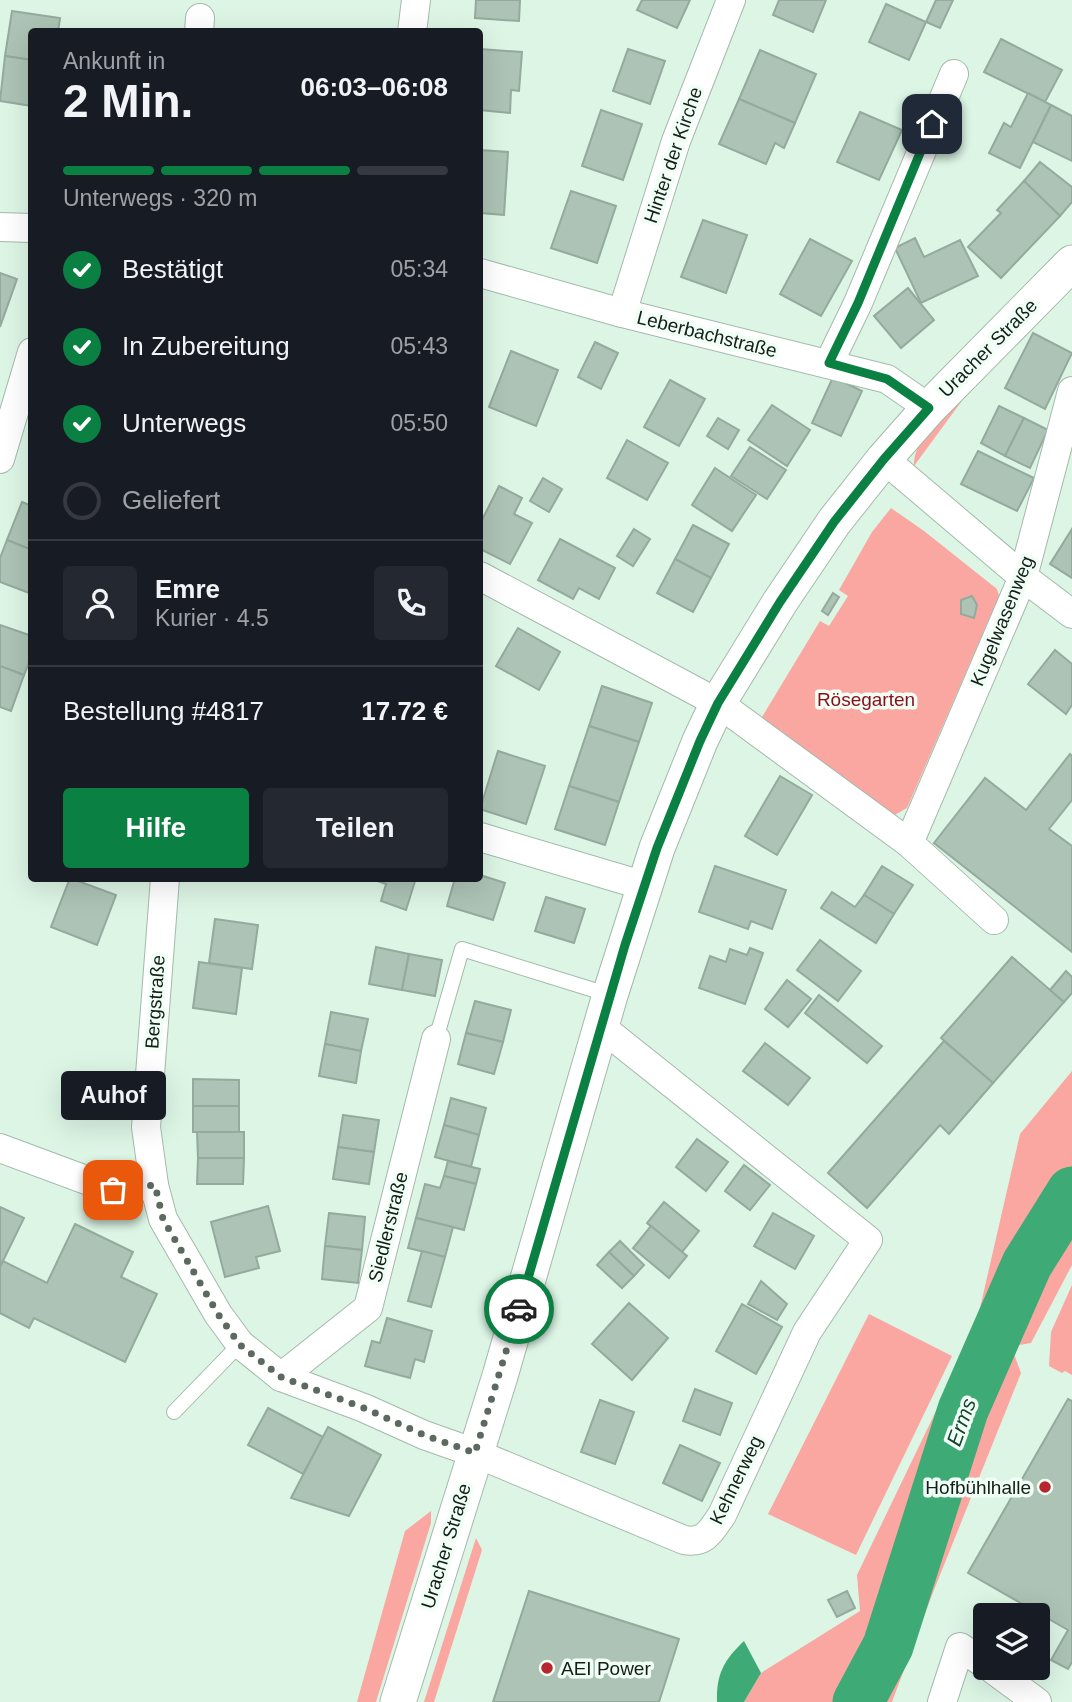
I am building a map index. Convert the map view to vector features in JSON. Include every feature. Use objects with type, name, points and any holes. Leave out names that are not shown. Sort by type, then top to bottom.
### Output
[{"type":"street","points":[[412,28],[415,0]]},
{"type":"street","name":"Hinter der Kirche","points":[[622,313],[676,141],[731,0]]},
{"type":"street","points":[[829,363],[858,303],[954,74]]},
{"type":"street","points":[[0,227],[28,228]]},
{"type":"street","name":"Uracher Straße","points":[[398,1702],[500,1377],[605,1011],[645,886],[676,799],[718,703],[780,602],[828,531],[884,459],[929,408],[1071,266]]},
{"type":"street","name":"Leberbachstraße","points":[[483,274],[622,313],[887,379],[929,408]]},
{"type":"street","points":[[0,459],[28,365]]},
{"type":"street","name":"Kugelwasenweg","points":[[909,843],[1023,577],[1072,391]]},
{"type":"street","points":[[884,459],[1023,577],[1072,614]]},
{"type":"street","points":[[483,578],[718,703],[909,843],[993,920]]},
{"type":"street","points":[[483,838],[645,886]]},
{"type":"street","name":"Bergstraße","points":[[165,882],[146,1127],[163,1219],[218,1314],[240,1345],[281,1377],[475,1453]]},
{"type":"street","name":"Kehnerweg","points":[[475,1453],[684,1540],[694,1542],[707,1538],[722,1515],[807,1332],[868,1240],[605,1011]]},
{"type":"street","name":"Siedlerstraße","points":[[281,1377],[368,1308],[436,1039]]},
{"type":"street","points":[[0,1148],[113,1190],[155,1185]]},
{"type":"street","points":[[942,1702],[960,1647],[973,1656]]},
{"type":"street","points":[[1007,1680],[1037,1702]]},
{"type":"lane","points":[[436,1039],[462,949],[605,1011]]},
{"type":"lane","points":[[174,1412],[240,1345]]},
{"type":"green space","points":[[960,399],[961,402],[914,466],[918,447],[924,438]]},
{"type":"green space","name":"Rösegarten","points":[[891,508],[997,589],[999,596],[907,808],[893,816],[762,717],[820,621],[829,626],[848,596],[839,590],[872,532]]},
{"type":"green space","points":[[1072,1071],[1072,1265],[1031,1343],[1019,1345],[977,1321],[1020,1134]]},
{"type":"green space","points":[[1072,1285],[1072,1375],[1049,1366],[1051,1332]]},
{"type":"green space","points":[[869,1314],[952,1356],[856,1555],[768,1514]]},
{"type":"green space","points":[[972,1330],[1014,1354],[1021,1373],[892,1702],[744,1702],[761,1673],[860,1611],[857,1575],[961,1359]]},
{"type":"green space","points":[[431,1511],[431,1523],[376,1702],[357,1702],[405,1531]]},
{"type":"green space","points":[[476,1538],[482,1550],[434,1702],[424,1702]]},
{"type":"shaded area","points":[[744,1641],[761,1673],[744,1702],[717,1702],[718,1683],[723,1668]]},
{"type":"building","points":[[476,0],[520,0],[519,21],[475,18]]},
{"type":"building","points":[[642,0],[690,0],[677,28],[637,10]]},
{"type":"building","points":[[779,0],[826,0],[813,32],[773,15]]},
{"type":"building","points":[[936,0],[953,0],[940,28],[926,22]]},
{"type":"building","points":[[886,4],[926,22],[909,60],[869,42]]},
{"type":"building","points":[[12,11],[60,18],[59,28],[28,28],[28,59],[5,56]]},
{"type":"building","points":[[1001,39],[1062,70],[1045,102],[984,72]]},
{"type":"building","points":[[483,49],[522,52],[519,91],[511,90],[510,113],[483,110]]},
{"type":"building","points":[[628,49],[665,61],[650,104],[613,91]]},
{"type":"building","points":[[760,50],[816,74],[795,123],[739,99]]},
{"type":"building","points":[[5,56],[28,59],[28,105],[0,101]]},
{"type":"building","points":[[1028,93],[1051,105],[1020,168],[989,153],[1004,123],[1011,127]]},
{"type":"building","points":[[739,99],[795,123],[784,148],[775,143],[766,164],[719,144]]},
{"type":"building","points":[[1051,105],[1072,116],[1072,161],[1033,142]]},
{"type":"building","points":[[601,110],[642,124],[623,180],[582,166]]},
{"type":"building","points":[[860,112],[902,130],[879,180],[837,162]]},
{"type":"building","points":[[483,150],[508,152],[504,215],[483,213]]},
{"type":"building","points":[[1040,162],[1072,187],[1072,202],[1060,216],[1024,181]]},
{"type":"building","points":[[1024,181],[1060,216],[1001,278],[968,247],[1001,213],[997,210]]},
{"type":"building","points":[[571,191],[616,206],[597,263],[551,248]]},
{"type":"building","points":[[703,220],[747,235],[726,293],[681,277]]},
{"type":"building","points":[[915,238],[924,257],[960,240],[978,276],[921,303],[895,248]]},
{"type":"building","points":[[810,239],[852,261],[821,316],[780,294]]},
{"type":"building","points":[[0,273],[17,279],[0,327]]},
{"type":"building","points":[[908,288],[934,320],[901,348],[874,316]]},
{"type":"building","points":[[1033,333],[1072,353],[1045,409],[1005,388]]},
{"type":"building","points":[[595,342],[618,353],[601,389],[578,377]]},
{"type":"building","points":[[511,351],[558,370],[536,426],[489,407]]},
{"type":"building","points":[[833,377],[862,391],[841,436],[812,423]]},
{"type":"building","points":[[670,380],[705,399],[679,446],[644,427]]},
{"type":"building","points":[[772,405],[810,430],[787,466],[748,440]]},
{"type":"building","points":[[999,406],[1024,418],[1005,456],[981,443]]},
{"type":"building","points":[[718,418],[739,430],[728,449],[707,436]]},
{"type":"building","points":[[1024,418],[1048,430],[1030,468],[1005,456]]},
{"type":"building","points":[[627,440],[668,463],[647,500],[607,478]]},
{"type":"building","points":[[750,447],[786,470],[767,499],[731,476]]},
{"type":"building","points":[[978,451],[1034,478],[1017,511],[961,484]]},
{"type":"building","points":[[715,468],[756,495],[732,531],[692,505]]},
{"type":"building","points":[[543,478],[562,489],[549,512],[530,501]]},
{"type":"building","points":[[499,486],[522,498],[514,514],[532,523],[510,564],[483,550],[483,518]]},
{"type":"building","points":[[22,502],[28,504],[28,548],[7,540]]},
{"type":"building","points":[[693,525],[729,544],[711,578],[675,559]]},
{"type":"building","points":[[634,529],[650,539],[633,566],[617,556]]},
{"type":"building","points":[[1072,529],[1072,578],[1050,564]]},
{"type":"building","points":[[560,539],[615,568],[599,599],[579,588],[573,599],[538,580]]},
{"type":"building","points":[[7,540],[28,548],[28,592],[0,582],[0,558]]},
{"type":"building","points":[[675,559],[711,578],[693,612],[657,593]]},
{"type":"building","points":[[833,593],[839,597],[828,615],[822,611]]},
{"type":"building","points":[[972,596],[977,605],[974,618],[961,614],[961,600]]},
{"type":"building","points":[[0,625],[28,635],[28,665],[24,675],[0,666]]},
{"type":"building","points":[[518,628],[560,652],[539,690],[496,666]]},
{"type":"building","points":[[1055,650],[1072,664],[1072,705],[1066,714],[1028,684]]},
{"type":"building","points":[[0,666],[24,675],[11,711],[0,707]]},
{"type":"building","points":[[602,686],[652,703],[639,742],[589,726]]},
{"type":"building","points":[[589,726],[639,742],[619,802],[569,786]]},
{"type":"building","points":[[498,751],[545,766],[526,824],[483,810],[483,799]]},
{"type":"building","points":[[1070,754],[1072,800],[1049,829],[1072,846],[1072,952],[934,843],[985,778],[1026,810]]},
{"type":"building","points":[[780,776],[812,795],[777,855],[745,836]]},
{"type":"building","points":[[569,786],[619,802],[605,845],[555,829]]},
{"type":"building","points":[[715,866],[786,890],[772,929],[751,921],[748,929],[699,912]]},
{"type":"building","points":[[882,866],[913,885],[894,914],[864,895]]},
{"type":"building","points":[[483,876],[505,883],[493,920],[447,906],[454,882],[483,882]]},
{"type":"building","points":[[68,882],[81,882],[116,895],[97,945],[51,927]]},
{"type":"building","points":[[380,882],[415,882],[406,910],[381,901],[386,884]]},
{"type":"building","points":[[832,892],[855,907],[864,895],[894,914],[876,943],[821,908]]},
{"type":"building","points":[[546,897],[585,909],[574,943],[535,931]]},
{"type":"building","points":[[215,919],[258,925],[252,969],[209,963]]},
{"type":"building","points":[[820,940],[861,971],[838,1001],[797,970]]},
{"type":"building","points":[[376,947],[409,954],[402,990],[369,984]]},
{"type":"building","points":[[750,948],[763,953],[745,1004],[699,988],[710,956],[726,962],[730,949],[747,955]]},
{"type":"building","points":[[409,954],[442,960],[435,996],[402,990]]},
{"type":"building","points":[[1012,957],[1064,1002],[993,1083],[941,1038]]},
{"type":"building","points":[[199,962],[242,968],[236,1014],[193,1008]]},
{"type":"building","points":[[1066,971],[1072,977],[1072,993],[1064,1002],[1050,990]]},
{"type":"building","points":[[787,980],[811,999],[788,1027],[765,1009]]},
{"type":"building","points":[[819,995],[882,1046],[867,1063],[805,1013]]},
{"type":"building","points":[[475,1001],[511,1010],[503,1042],[466,1033]]},
{"type":"building","points":[[331,1012],[368,1019],[361,1051],[325,1044]]},
{"type":"building","points":[[466,1033],[503,1042],[494,1074],[458,1064]]},
{"type":"building","points":[[944,1041],[993,1083],[949,1134],[940,1125],[867,1208],[828,1173]]},
{"type":"building","points":[[765,1043],[810,1078],[788,1105],[743,1071]]},
{"type":"building","points":[[325,1044],[361,1051],[356,1083],[319,1076]]},
{"type":"building","points":[[193,1079],[239,1080],[239,1106],[193,1106]]},
{"type":"building","points":[[451,1098],[486,1108],[479,1135],[444,1125]]},
{"type":"building","points":[[193,1106],[239,1106],[239,1132],[193,1132]]},
{"type":"building","points":[[343,1115],[379,1120],[374,1152],[338,1147]]},
{"type":"building","points":[[444,1125],[479,1135],[471,1167],[435,1157]]},
{"type":"building","points":[[197,1132],[244,1132],[244,1158],[198,1158]]},
{"type":"building","points":[[697,1139],[728,1162],[706,1191],[676,1167]]},
{"type":"building","points":[[338,1147],[374,1152],[369,1184],[333,1179]]},
{"type":"building","points":[[198,1158],[244,1158],[243,1184],[197,1184]]},
{"type":"building","points":[[448,1161],[480,1169],[476,1184],[444,1176]]},
{"type":"building","points":[[744,1165],[770,1185],[750,1210],[725,1191]]},
{"type":"building","points":[[444,1176],[476,1184],[464,1230],[416,1218],[425,1184],[440,1188]]},
{"type":"building","points":[[664,1202],[699,1231],[682,1252],[647,1223]]},
{"type":"building","points":[[268,1206],[280,1251],[256,1257],[259,1268],[225,1277],[211,1222]]},
{"type":"building","points":[[0,1207],[24,1218],[0,1267]]},
{"type":"building","points":[[329,1213],[365,1217],[362,1250],[325,1246]]},
{"type":"building","points":[[773,1213],[814,1236],[795,1269],[754,1246]]},
{"type":"building","points":[[416,1218],[453,1227],[445,1257],[408,1248]]},
{"type":"building","points":[[75,1224],[133,1252],[121,1277],[157,1294],[125,1362],[34,1318],[29,1328],[0,1313],[0,1267],[3,1261],[47,1283]]},
{"type":"building","points":[[651,1226],[687,1256],[669,1278],[633,1248]]},
{"type":"building","points":[[620,1241],[644,1265],[634,1276],[609,1252]]},
{"type":"building","points":[[325,1246],[362,1250],[358,1283],[322,1279]]},
{"type":"building","points":[[422,1251],[445,1257],[431,1307],[408,1301]]},
{"type":"building","points":[[609,1252],[634,1276],[622,1288],[597,1265]]},
{"type":"building","points":[[761,1281],[787,1304],[777,1320],[748,1304]]},
{"type":"building","points":[[629,1303],[668,1338],[632,1380],[592,1344]]},
{"type":"building","points":[[742,1304],[782,1327],[756,1374],[716,1351]]},
{"type":"building","points":[[387,1318],[432,1331],[424,1362],[415,1359],[410,1378],[365,1366],[372,1341],[380,1343]]},
{"type":"building","points":[[695,1389],[732,1403],[720,1435],[683,1421]]},
{"type":"building","name":"Hofbühlhalle","points":[[1068,1399],[1072,1401],[1072,1662],[1068,1669],[1051,1660],[1068,1630],[1050,1620],[1050,1603],[1021,1603],[968,1573]]},
{"type":"building","points":[[600,1400],[634,1412],[615,1464],[581,1452]]},
{"type":"building","points":[[268,1408],[323,1437],[303,1474],[248,1445]]},
{"type":"building","points":[[328,1427],[381,1455],[349,1516],[291,1498]]},
{"type":"building","points":[[680,1445],[720,1463],[702,1501],[663,1483]]},
{"type":"building","points":[[529,1591],[679,1639],[659,1702],[493,1702]]},
{"type":"building","points":[[847,1591],[855,1608],[837,1617],[828,1600]]},
{"type":"waterway","name":"Erms","points":[[858,1702],[888,1646],[963,1410],[1027,1264],[1072,1192]]},
{"type":"way so far","points":[[113,1190],[155,1185],[163,1219],[218,1314],[240,1345],[281,1377],[475,1453],[519,1309]]},
{"type":"place","name":"Auhof","points":[[113,1190]]},
{"type":"place","name":"Hofbühlhalle","points":[[1045,1487]]},
{"type":"place","name":"AEI Power","points":[[547,1668]]},
{"type":"route","points":[[519,1309],[625,945],[657,848],[700,741],[718,703],[780,602],[834,522],[929,408],[887,379],[829,363],[858,303],[932,124]]}]
